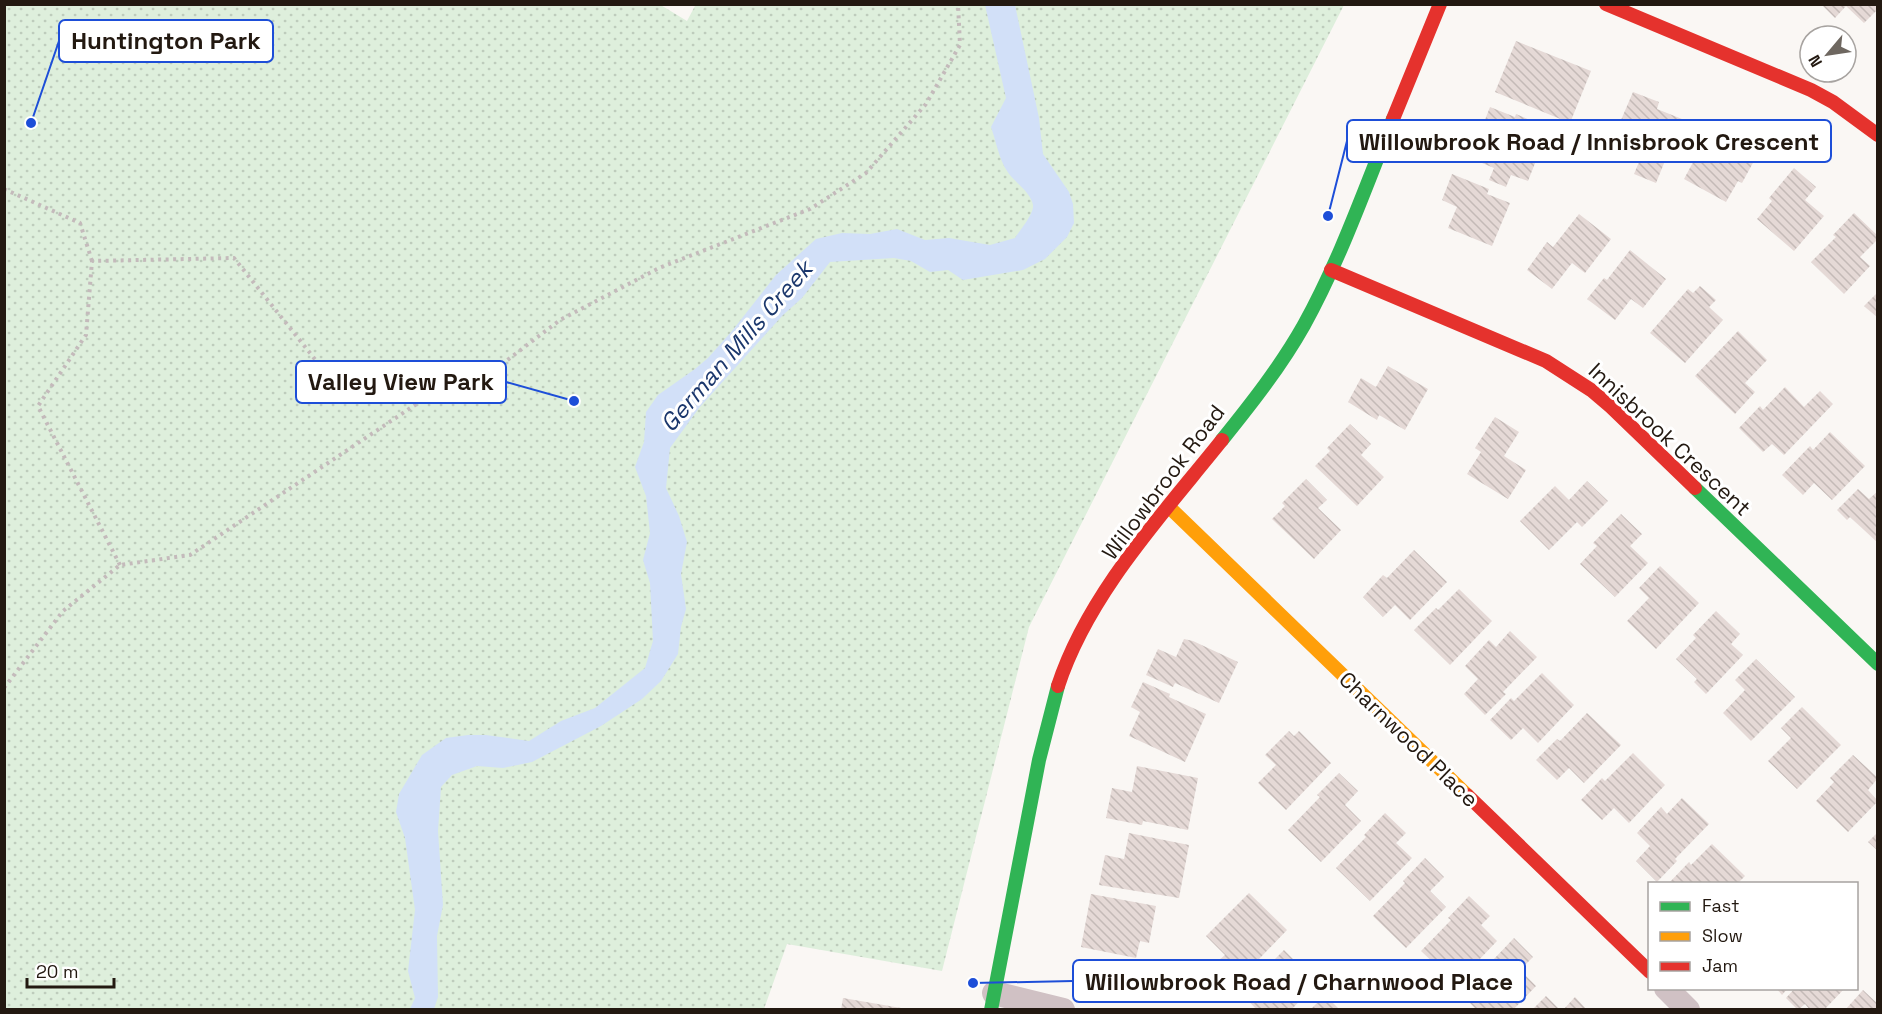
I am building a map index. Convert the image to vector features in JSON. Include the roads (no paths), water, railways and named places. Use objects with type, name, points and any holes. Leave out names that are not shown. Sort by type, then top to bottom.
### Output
[{"type":"street","name":"Willowbrook Road","points":[[992,1001],[1040,759],[1057,690],[1076,645],[1099,603],[1125,563],[1269,378],[1294,342],[1331,270],[1440,4]]},
{"type":"street","points":[[1606,4],[1811,90],[1833,102],[1878,135]]},
{"type":"street","name":"Innisbrook Crescent","points":[[1331,270],[1546,361],[1591,390],[1878,664]]},
{"type":"street","name":"Charnwood Place","points":[[1168,507],[1648,970]]},
{"type":"street","points":[[1668,990],[1688,1010]]},
{"type":"street","points":[[992,1001],[1063,1010]]},
{"type":"water","name":"German Mills Creek","points":[[985,5],[1015,5],[1039,118],[1043,154],[1069,192],[1073,204],[1074,223],[1067,237],[1045,259],[1023,270],[963,280],[948,270],[930,272],[911,261],[894,258],[830,262],[802,298],[783,315],[699,408],[670,448],[666,488],[679,516],[687,542],[681,574],[686,609],[678,654],[661,681],[642,699],[601,726],[532,762],[503,768],[477,766],[452,775],[441,787],[438,831],[443,905],[437,936],[438,997],[434,1009],[410,1009],[415,998],[408,971],[415,910],[405,838],[396,812],[399,794],[422,755],[446,738],[486,735],[529,741],[561,721],[595,708],[645,668],[653,641],[650,583],[643,560],[650,533],[646,496],[635,467],[644,442],[646,412],[658,395],[708,358],[776,275],[816,239],[842,233],[870,234],[897,229],[925,240],[949,238],[990,245],[1015,238],[1029,217],[1033,209],[1032,200],[1004,166],[991,127],[1006,98]]},
{"type":"place","name":"Huntington Park","points":[[31,123]]},
{"type":"place","name":"Willowbrook Road / Innisbrook Crescent","points":[[1328,216]]},
{"type":"place","name":"Valley View Park","points":[[574,401]]},
{"type":"place","name":"Willowbrook Road / Charnwood Place","points":[[973,983]]}]
